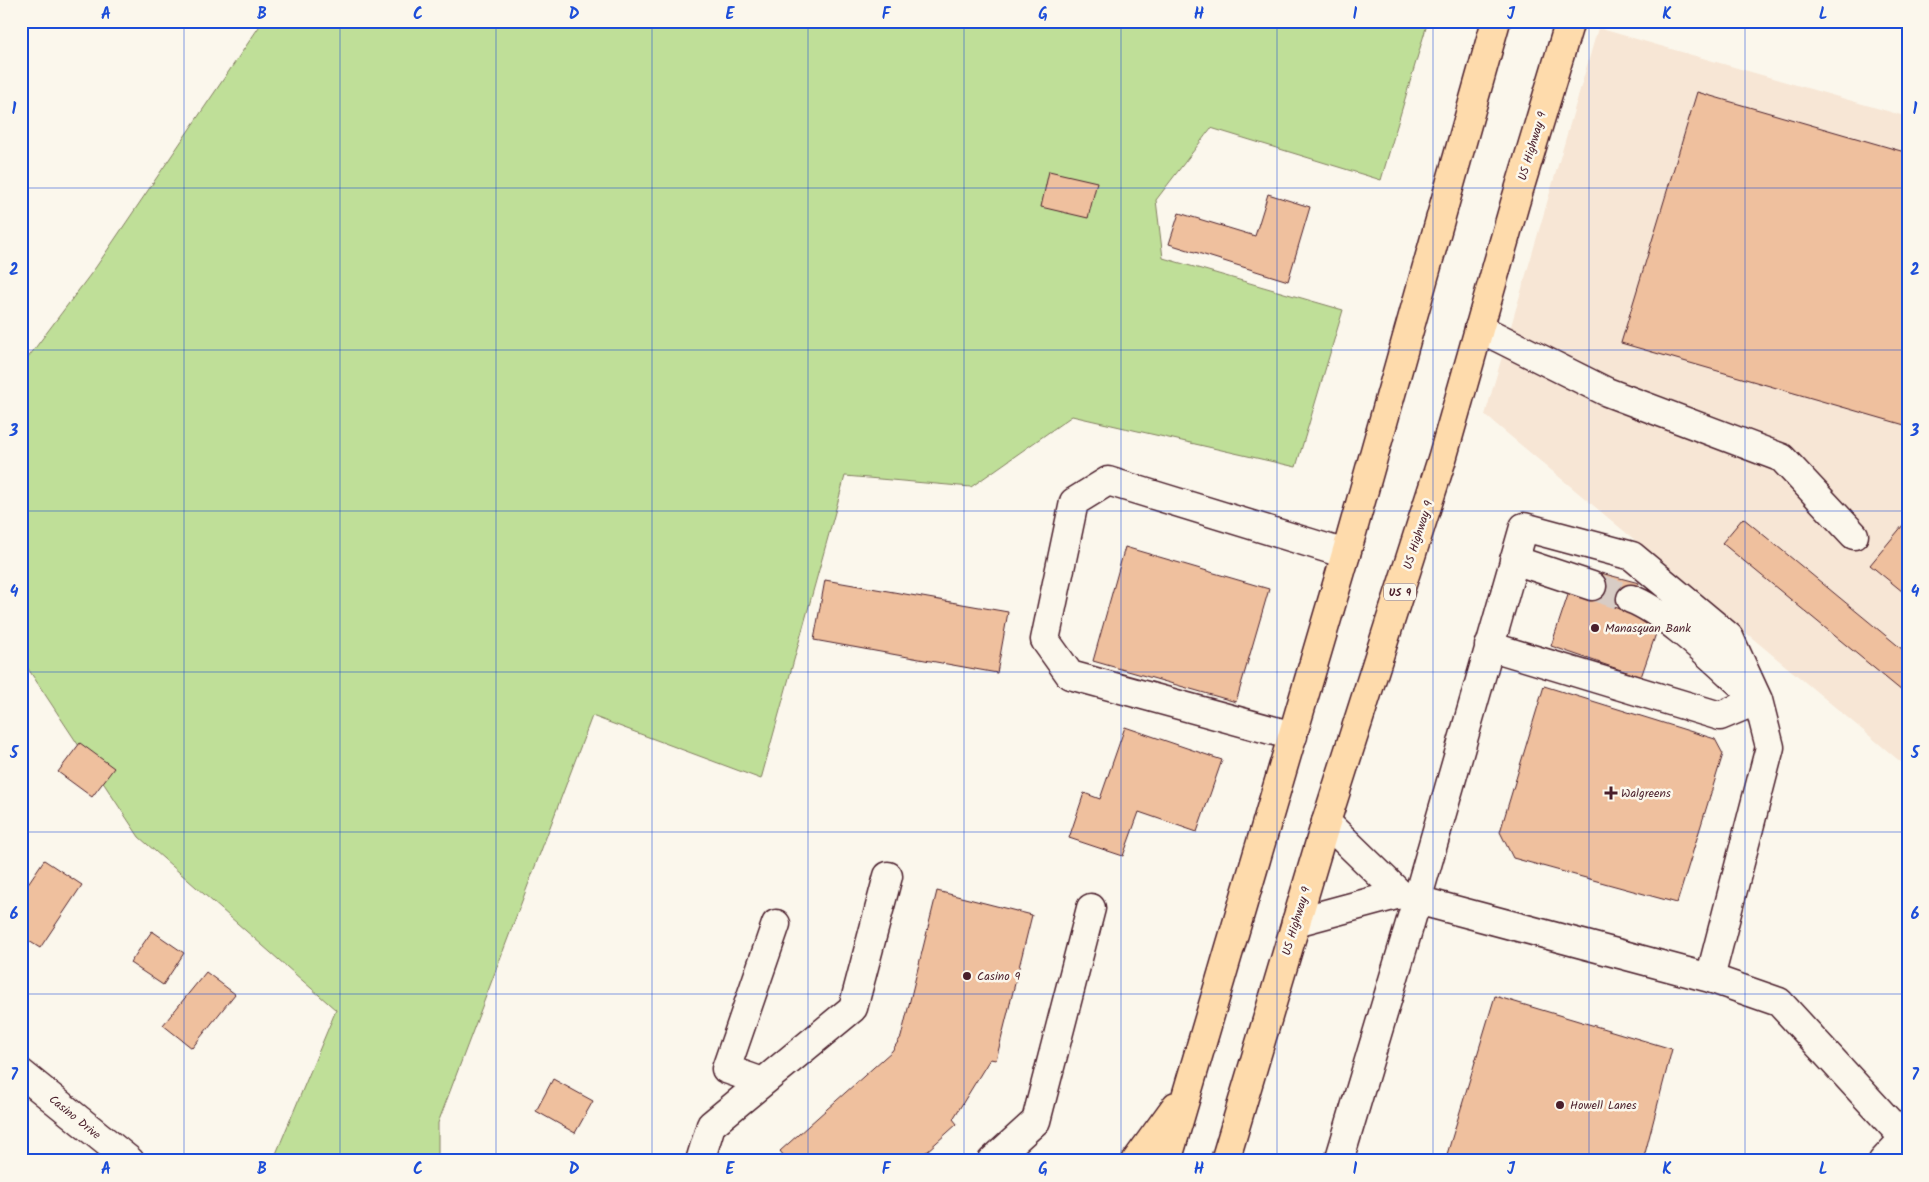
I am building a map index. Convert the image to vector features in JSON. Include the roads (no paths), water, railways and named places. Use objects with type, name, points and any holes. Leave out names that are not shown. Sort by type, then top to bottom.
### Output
[{"type":"highway","points":[[1167,1161],[1346,554],[1496,21]]},
{"type":"highway","name":"US Highway 9","points":[[1225,1161],[1326,822],[1440,468],[1479,328],[1570,21]]},
{"type":"highway","points":[[1136,1161],[1187,1091]]},
{"type":"street","points":[[1479,328],[1607,392],[1782,458],[1854,535]]},
{"type":"street","points":[[1292,736],[1070,675],[1045,640],[1074,502],[1108,481],[1346,554]]},
{"type":"street","points":[[1338,1161],[1408,897],[1489,646],[1524,527],[1632,556],[1729,637],[1758,700],[1770,747],[1710,978]]},
{"type":"street","points":[[1514,560],[1592,586]]},
{"type":"street","points":[[1630,599],[1646,605],[1699,647],[1758,700]]},
{"type":"street","points":[[1489,646],[1720,716],[1758,700]]},
{"type":"street","points":[[1326,822],[1408,897],[1710,978],[1779,1002],[1906,1136],[1883,1161]]},
{"type":"street","points":[[700,1161],[711,1125],[853,1008],[888,876]]},
{"type":"street","points":[[1296,922],[1408,897]]},
{"type":"street","points":[[992,1161],[1036,1121],[1091,908]]},
{"type":"street","points":[[763,1082],[726,1069],[776,924]]},
{"type":"street","name":"Casino Drive","points":[[21,1073],[130,1161]]},
{"type":"tunnel","points":[[1592,586],[1631,599]]},
{"type":"place","name":"Manasquan Bank","points":[[1595,628]]},
{"type":"place","name":"Walgreens","points":[[1611,793]]},
{"type":"place","name":"Casino 9","points":[[967,976]]},
{"type":"place","name":"Howell Lanes","points":[[1560,1105]]}]
